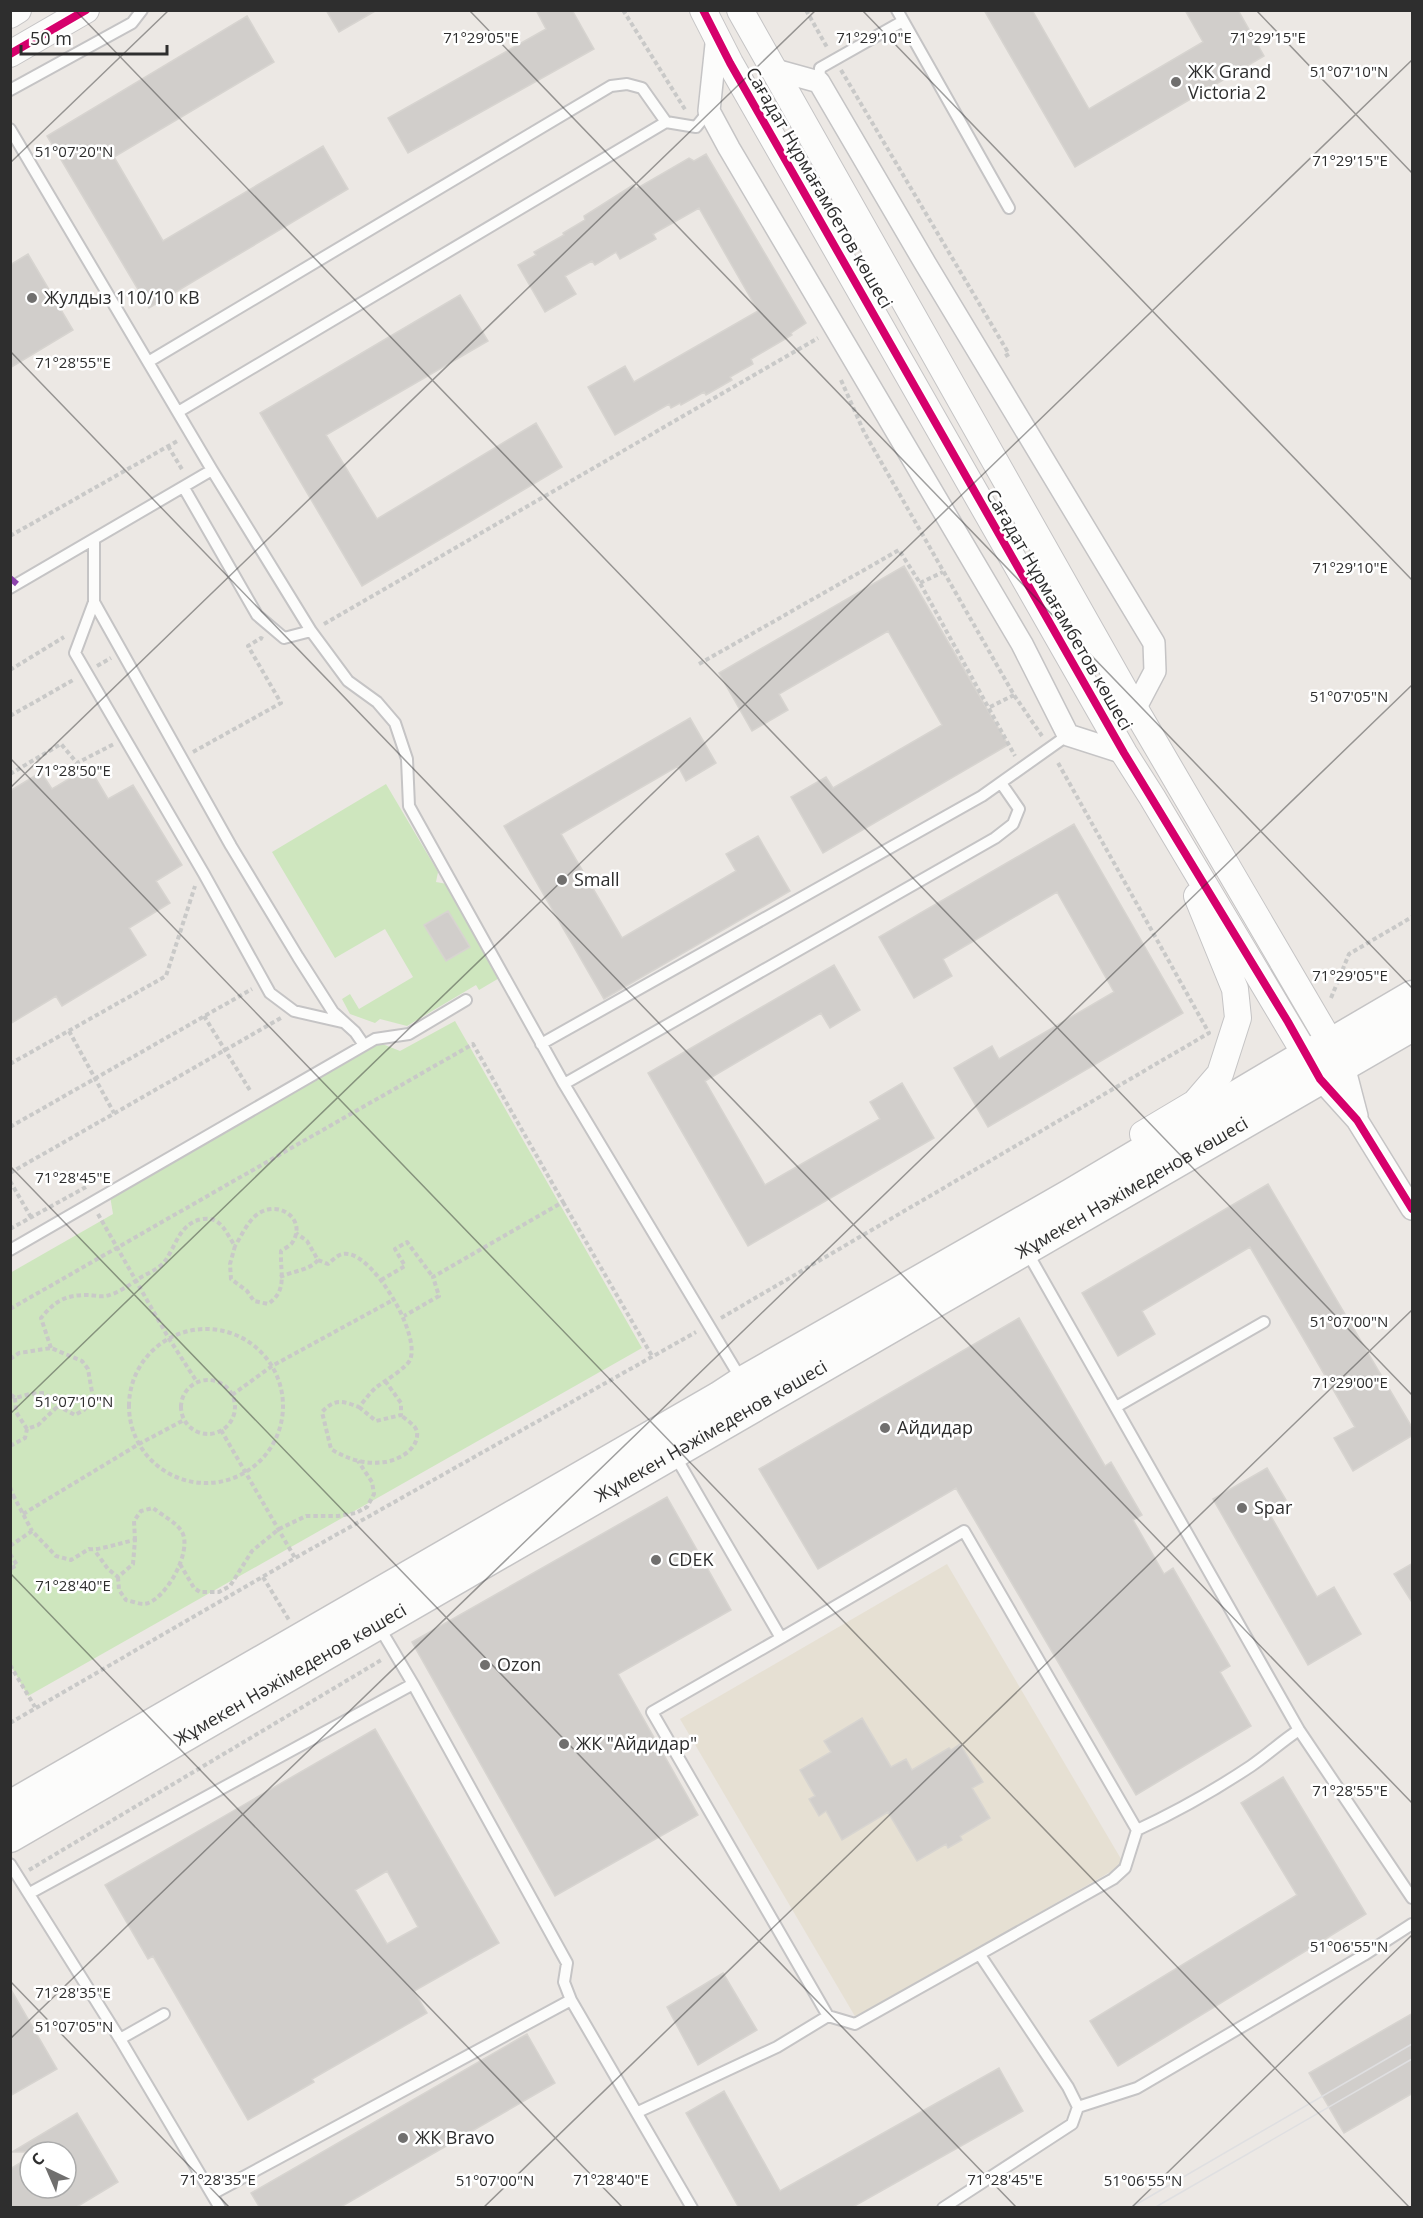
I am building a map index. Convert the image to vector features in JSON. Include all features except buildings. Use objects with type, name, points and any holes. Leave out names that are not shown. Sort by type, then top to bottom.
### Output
[{"type":"main road","name":"Жұмекен Нәжімеденов көшесі","points":[[10,1837],[1026,1249],[1325,1061],[1413,996]]},
{"type":"main road","name":"Жұмекен Нәжімеденов көшесі","points":[[10,1806],[1071,1194],[1325,1061],[1413,1026]]},
{"type":"street","points":[[10,15],[18,10]]},
{"type":"street","points":[[10,54],[86,10]]},
{"type":"street","name":"Сағадат Нұрмағамбетов көшесі","points":[[703,10],[730,63],[1124,753],[1325,1061]]},
{"type":"street","name":"Сағадат Нұрмағамбетов көшесі","points":[[740,10],[1135,709],[1358,1120],[1413,1209]]},
{"type":"street","points":[[717,35],[703,119],[729,148],[1022,644],[1068,735],[1124,753]]},
{"type":"street","points":[[772,69],[819,82],[925,263],[1155,644],[1155,671],[1135,709]]},
{"type":"street","points":[[1071,1194],[1118,1149],[1195,1103],[1220,1074],[1238,1018],[1235,989],[1190,877],[1152,797]]},
{"type":"lane","points":[[10,90],[132,23],[142,10]]},
{"type":"lane","points":[[897,10],[1009,207]]},
{"type":"lane","points":[[819,82],[820,68],[903,21]]},
{"type":"lane","points":[[148,362],[611,86],[627,84],[642,88],[666,122]]},
{"type":"lane","points":[[178,412],[666,122],[703,119]]},
{"type":"lane","points":[[10,129],[212,470],[311,631],[348,681],[377,702],[395,723],[406,759],[409,806],[564,1084],[742,1382]]},
{"type":"lane","points":[[10,588],[212,470]]},
{"type":"lane","points":[[187,486],[257,615],[284,638],[311,631]]},
{"type":"lane","points":[[94,538],[94,602],[75,653],[204,874],[270,993],[294,1011],[343,1022]]},
{"type":"lane","points":[[94,602],[231,846],[298,957],[333,1012],[355,1032],[364,1046]]},
{"type":"lane","points":[[541,1044],[982,796],[1068,735]]},
{"type":"lane","points":[[564,1084],[995,838],[1013,824],[1018,809],[1001,783]]},
{"type":"lane","points":[[10,1250],[375,1039],[409,1034],[466,1000]]},
{"type":"lane","points":[[1026,1249],[1299,1730],[1413,1899]]},
{"type":"lane","points":[[1116,1407],[1264,1322]]},
{"type":"lane","points":[[674,1454],[781,1638]]},
{"type":"lane","points":[[964,1531],[1137,1830],[1125,1868],[1113,1879],[855,2024],[828,2016],[652,1712],[781,1638],[964,1531]]},
{"type":"lane","points":[[378,1625],[567,1963],[564,1982],[571,2000],[692,2208]]},
{"type":"lane","points":[[30,1893],[413,1684]]},
{"type":"lane","points":[[1137,1830],[1168,1816],[1222,1785],[1299,1730]]},
{"type":"lane","points":[[10,1864],[120,2040],[220,2208]]},
{"type":"lane","points":[[1078,2107],[1137,2088],[1413,1924]]},
{"type":"lane","points":[[943,2208],[1071,2124],[1078,2107],[1068,2087],[980,1955]]},
{"type":"lane","points":[[212,2194],[571,2000]]},
{"type":"lane","points":[[120,2040],[164,2014]]},
{"type":"lane","points":[[638,2112],[777,2047],[828,2016]]},
{"type":"path","points":[[623,10],[703,119]]},
{"type":"path","points":[[806,10],[1009,354],[1001,358]]},
{"type":"path","points":[[311,631],[822,336]]},
{"type":"path","points":[[10,1723],[295,1558],[708,1326],[1209,1033],[1050,747],[1014,695],[864,432],[840,379]]},
{"type":"path","points":[[10,536],[190,433]]},
{"type":"path","points":[[168,446],[187,486]]},
{"type":"path","points":[[699,664],[899,550],[990,707],[1021,768]]},
{"type":"path","points":[[920,583],[943,572]]},
{"type":"path","points":[[10,670],[86,625]]},
{"type":"path","points":[[182,758],[281,703],[248,645],[261,638],[278,649],[284,638]]},
{"type":"path","points":[[10,716],[123,652]]},
{"type":"path","points":[[990,707],[1014,695]]},
{"type":"path","points":[[10,774],[61,744],[77,763],[125,738]]},
{"type":"path","points":[[10,1064],[166,976],[198,877],[204,874]]},
{"type":"path","points":[[1331,998],[1349,954],[1413,917]]},
{"type":"path","points":[[10,1127],[263,982]]},
{"type":"path","points":[[10,1173],[294,1011]]},
{"type":"path","points":[[204,1016],[251,1092]]},
{"type":"path","points":[[69,1031],[114,1113]]},
{"type":"path","points":[[10,1309],[473,1044],[652,1356]]},
{"type":"path","points":[[10,1181],[40,1234]]},
{"type":"path","points":[[92,1202],[168,1337],[197,1382]]},
{"type":"path","points":[[433,1277],[563,1202]]},
{"type":"path","points":[[274,1209],[285,1210],[294,1218],[296,1233],[292,1244],[281,1251],[282,1284],[278,1296],[268,1304],[254,1301],[247,1291],[231,1279],[230,1264],[235,1246],[249,1223],[260,1212],[274,1209]]},
{"type":"path","points":[[51,1348],[41,1318],[52,1304],[64,1298],[85,1295],[107,1296],[136,1281],[164,1263],[186,1227],[199,1219],[212,1218],[220,1223],[235,1246]]},
{"type":"path","points":[[296,1233],[307,1241],[318,1260],[328,1264],[339,1255],[346,1253],[357,1256],[381,1280],[404,1316],[412,1348],[410,1362],[377,1387],[359,1407]]},
{"type":"path","points":[[381,1280],[405,1266],[395,1249],[407,1242],[433,1277],[439,1296],[404,1316]]},
{"type":"path","points":[[280,1277],[313,1267],[318,1260]]},
{"type":"path","points":[[232,1395],[272,1366],[393,1300]]},
{"type":"path","points":[[199,1329],[223,1330],[246,1339],[265,1355],[272,1366],[278,1376],[283,1399],[281,1427],[269,1452],[246,1474],[223,1482],[195,1484],[168,1475],[147,1457],[132,1433],[128,1405],[133,1377],[149,1353],[168,1337],[199,1329]]},
{"type":"path","points":[[10,1359],[19,1353],[51,1348],[82,1361],[88,1370],[93,1398],[84,1410],[75,1414],[58,1406],[44,1394],[30,1394],[15,1398]]},
{"type":"path","points":[[208,1380],[218,1382],[232,1395],[235,1405],[233,1415],[229,1424],[221,1430],[202,1433],[191,1428],[184,1420],[181,1409],[182,1398],[188,1388],[197,1382],[208,1380]]},
{"type":"path","points":[[386,1382],[400,1403],[401,1415],[413,1425],[417,1433],[414,1446],[401,1457],[386,1462],[358,1461],[331,1449],[322,1412],[329,1404],[341,1401],[359,1407],[376,1420],[401,1415]]},
{"type":"path","points":[[10,1394],[15,1398],[16,1412],[27,1429],[25,1437],[10,1446]]},
{"type":"path","points":[[27,1429],[38,1425],[58,1406]]},
{"type":"path","points":[[23,1514],[139,1444],[184,1420]]},
{"type":"path","points":[[221,1430],[295,1558]]},
{"type":"path","points":[[180,1564],[194,1588],[200,1592],[219,1592],[230,1586],[252,1551],[279,1529],[306,1516],[338,1516],[356,1513],[367,1507],[374,1494],[372,1482],[358,1461]]},
{"type":"path","points":[[10,1486],[12,1496],[32,1531],[56,1556],[71,1560],[88,1550],[95,1551],[112,1544],[135,1540]]},
{"type":"path","points":[[95,1551],[108,1569],[118,1577],[119,1590],[126,1600],[145,1604],[160,1596],[180,1564],[186,1544],[182,1531],[153,1508],[141,1511],[134,1521],[134,1564],[118,1577]]},
{"type":"path","points":[[10,1546],[32,1531]]},
{"type":"path","points":[[10,1554],[17,1565],[10,1569]]},
{"type":"path","points":[[263,1577],[299,1639]]},
{"type":"path","points":[[19,1876],[394,1652]]},
{"type":"path","points":[[10,1665],[35,1707]]},
{"type":"shaded area","points":[[947,1564],[1124,1864],[856,2018],[680,1719]]},
{"type":"green space","points":[[386,784],[438,872],[436,882],[447,884],[501,977],[479,990],[476,985],[407,1026],[380,1019],[375,1023],[350,1014],[342,999],[350,994],[359,1009],[413,977],[385,929],[335,958],[272,852]]},
{"type":"green space","points":[[455,1021],[642,1348],[28,1696],[10,1664],[10,1273],[113,1214],[110,1196],[380,1043],[400,1051]]},
{"type":"tram line","points":[[1130,2208],[1412,2044]]},
{"type":"tram line","points":[[1154,2208],[1412,2059]]},
{"type":"marked path","points":[[10,578],[17,584]]},
{"type":"cycle path","points":[[10,54],[86,10]]},
{"type":"cycle path","points":[[703,10],[730,63],[1124,753],[1288,1022],[1320,1079],[1357,1120],[1412,1209]]},
{"type":"place","name":"ЖК Grand Victoria 2","points":[[1176,82]]},
{"type":"place","name":"Жулдыз 110/10 кВ","points":[[32,298]]},
{"type":"place","name":"Small","points":[[562,880]]},
{"type":"place","name":"Айдидар","points":[[885,1428]]},
{"type":"place","name":"Spar","points":[[1242,1508]]},
{"type":"place","name":"CDEK","points":[[656,1560]]},
{"type":"place","name":"Ozon","points":[[485,1665]]},
{"type":"place","name":"ЖК \"Айдидар\"","points":[[564,1744]]},
{"type":"place","name":"ЖК Bravo","points":[[403,2138]]}]
